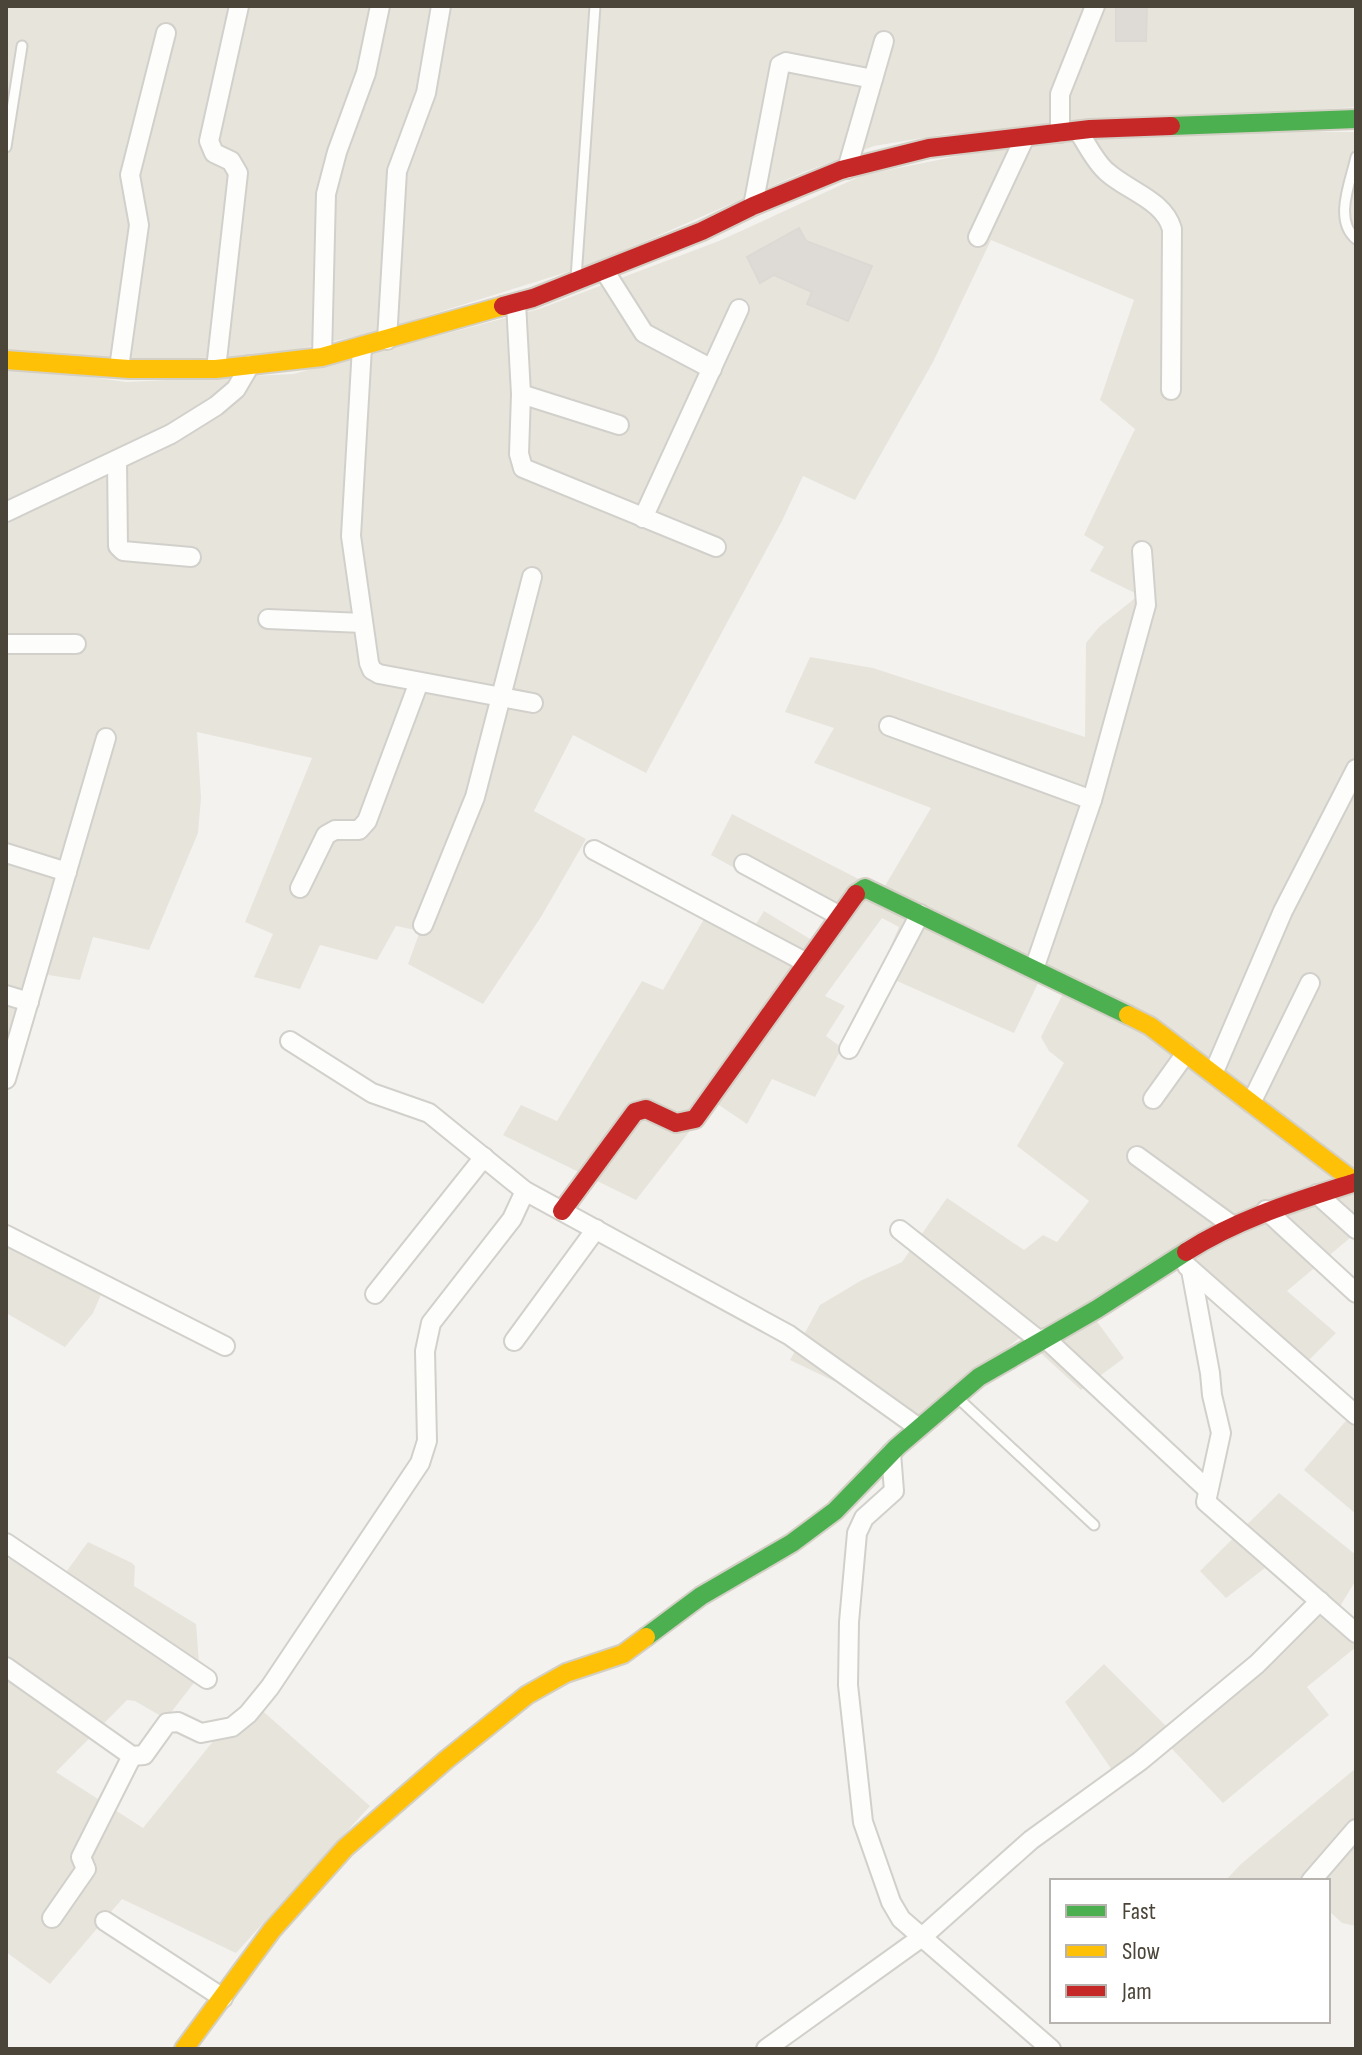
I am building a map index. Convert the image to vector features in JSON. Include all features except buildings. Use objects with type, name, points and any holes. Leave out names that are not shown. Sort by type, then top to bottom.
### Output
[{"type":"street","points":[[216,369],[238,173],[231,161],[214,153],[209,141],[239,6]]},
{"type":"street","points":[[322,357],[326,194],[337,152],[366,73],[380,6]]},
{"type":"street","points":[[387,340],[397,171],[426,93],[441,6]]},
{"type":"street","points":[[1095,6],[1060,94],[1069,132],[1108,173],[1161,209],[1169,219],[1172,229],[1171,390]]},
{"type":"street","points":[[119,368],[139,225],[130,175],[166,33]]},
{"type":"street","points":[[847,169],[884,41]]},
{"type":"street","points":[[753,206],[780,65],[786,62],[873,79]]},
{"type":"street","points":[[6,360],[119,368],[216,369],[322,357],[516,303],[702,231],[753,206],[847,169],[929,148],[1069,132],[1169,125],[1356,119]]},
{"type":"street","points":[[978,237],[1025,137]]},
{"type":"street","points":[[604,270],[644,333],[712,369]]},
{"type":"street","points":[[516,303],[521,394],[519,454],[523,468],[716,547]]},
{"type":"street","points":[[643,518],[739,309]]},
{"type":"street","points":[[362,347],[350,520],[372,670],[379,674],[533,703]]},
{"type":"street","points":[[6,512],[171,434],[216,406],[236,389],[250,365]]},
{"type":"street","points":[[521,394],[619,425]]},
{"type":"street","points":[[117,460],[118,546],[123,551],[191,557]]},
{"type":"street","points":[[1034,969],[1092,800],[1146,605],[1142,551]]},
{"type":"street","points":[[423,925],[468,817],[532,577]]},
{"type":"street","points":[[268,619],[363,623]]},
{"type":"street","points":[[6,644],[76,644]]},
{"type":"street","points":[[300,888],[326,835],[335,830],[359,830],[367,821],[419,682]]},
{"type":"street","points":[[889,726],[1092,800]]},
{"type":"street","points":[[6,1079],[9,1057],[29,1002],[106,738]]},
{"type":"street","points":[[1213,1074],[1283,911],[1350,795],[1356,769]]},
{"type":"street","points":[[594,850],[807,963]]},
{"type":"street","points":[[6,853],[67,872]]},
{"type":"street","points":[[744,864],[840,916]]},
{"type":"street","points":[[562,1211],[635,1112],[646,1109],[684,1126],[695,1119],[857,892],[865,888],[1150,1026],[1356,1182]]},
{"type":"street","points":[[849,1049],[920,914]]},
{"type":"street","points":[[1251,1103],[1310,983]]},
{"type":"street","points":[[6,995],[29,1002]]},
{"type":"street","points":[[290,1041],[372,1093],[429,1113],[525,1191],[789,1335],[919,1428]]},
{"type":"street","points":[[1153,1099],[1186,1053]]},
{"type":"street","points":[[1137,1156],[1233,1226]]},
{"type":"street","points":[[375,1294],[484,1157]]},
{"type":"street","points":[[184,2049],[272,1930],[345,1848],[527,1695],[566,1673],[623,1654],[701,1596],[792,1543],[835,1511],[891,1453],[979,1377],[1185,1263],[1233,1226],[1266,1210],[1356,1182]]},
{"type":"street","points":[[6,1667],[132,1756],[144,1755],[162,1727],[173,1721],[201,1733],[232,1727],[248,1714],[270,1687],[420,1463],[427,1441],[425,1351],[431,1323],[512,1219],[525,1191]]},
{"type":"street","points":[[1317,1194],[1356,1229]]},
{"type":"street","points":[[1266,1210],[1356,1293]]},
{"type":"street","points":[[514,1341],[596,1229]]},
{"type":"street","points":[[900,1230],[1043,1340],[1207,1489]]},
{"type":"street","points":[[6,1235],[225,1346]]},
{"type":"street","points":[[1185,1263],[1356,1415]]},
{"type":"street","points":[[1185,1263],[1221,1433],[1206,1502],[1356,1633]]},
{"type":"street","points":[[891,1453],[894,1491],[864,1518],[857,1533],[849,1622],[848,1685],[866,1833],[896,1912],[1051,2049]]},
{"type":"street","points":[[6,1543],[207,1679]]},
{"type":"street","points":[[766,2049],[922,1937],[1031,1840],[1140,1761],[1246,1674],[1320,1601]]},
{"type":"street","points":[[52,1918],[86,1869],[81,1857],[132,1756]]},
{"type":"street","points":[[1313,1879],[1356,1829]]},
{"type":"street","points":[[105,1921],[223,1998]]},
{"type":"lane","points":[[576,281],[595,6]]},
{"type":"lane","points":[[6,147],[22,46]]},
{"type":"lane","points":[[1356,157],[1344,214],[1345,225],[1356,239]]},
{"type":"lane","points":[[956,1396],[1094,1525]]},
{"type":"shaded area","points":[[6,6],[1356,6],[1356,107],[946,134],[874,146],[804,172],[593,264],[375,332],[262,357],[130,359],[6,350]]},
{"type":"shaded area","points":[[1159,131],[1356,132],[1356,1242],[1350,1238],[1287,1291],[1336,1333],[1306,1363],[1178,1246],[1086,1307],[1124,1358],[1081,1390],[1022,1336],[915,1420],[790,1360],[820,1305],[862,1280],[902,1262],[947,1198],[1024,1250],[1043,1235],[1057,1242],[1089,1201],[1017,1146],[1064,1063],[1049,1051],[1041,1037],[1066,988],[1041,977],[1014,1033],[879,973],[899,927],[882,918],[825,996],[845,1006],[826,1036],[842,1048],[815,1097],[772,1079],[747,1124],[713,1101],[636,1200],[503,1135],[521,1105],[557,1121],[642,981],[663,990],[708,912],[750,934],[764,911],[820,945],[834,923],[711,855],[732,814],[882,891],[931,808],[814,763],[834,728],[785,712],[810,657],[873,668],[1085,737],[1086,643],[1099,627],[1139,595],[1090,571],[1104,547],[1084,535],[1135,429],[1100,400],[1134,300],[991,240],[933,362],[855,500],[803,476],[782,521],[646,773],[573,735],[534,811],[586,839],[541,917],[483,1004],[408,964],[420,931],[396,926],[377,960],[320,945],[300,989],[254,977],[273,934],[245,922],[312,758],[197,732],[201,798],[198,833],[149,950],[93,937],[80,980],[29,972],[6,1052],[6,365],[126,382],[293,374],[539,309],[719,241],[863,175],[968,154]]},
{"type":"shaded area","points":[[6,1229],[106,1283],[93,1313],[65,1347],[6,1313]]},
{"type":"shaded area","points":[[1356,1409],[1356,1514],[1304,1470]]},
{"type":"shaded area","points":[[1279,1493],[1356,1555],[1356,1580],[1333,1618],[1356,1637],[1356,1647],[1307,1687],[1329,1715],[1223,1803],[1159,1735],[1112,1770],[1065,1702],[1104,1664],[1170,1730],[1325,1603],[1278,1558],[1226,1598],[1200,1571]]},
{"type":"shaded area","points":[[88,1542],[132,1563],[135,1566],[134,1586],[196,1624],[200,1675],[166,1719],[135,1701],[127,1700],[56,1772],[143,1828],[248,1698],[370,1806],[236,1953],[122,1899],[50,1984],[6,1952],[6,1561],[11,1557],[61,1579]]},
{"type":"shaded area","points":[[1356,1768],[1356,1926],[1342,1923],[1330,1912],[1330,1879],[1227,1879]]},
{"type":"traffic: fast","points":[[1171,126],[1356,119]]},
{"type":"traffic: fast","points":[[856,894],[865,888],[1128,1015]]},
{"type":"traffic: fast","points":[[646,1637],[701,1596],[792,1543],[835,1511],[897,1447],[979,1377],[1097,1309],[1186,1252]]},
{"type":"traffic: slow","points":[[6,360],[129,369],[216,369],[322,357],[503,306]]},
{"type":"traffic: slow","points":[[1128,1015],[1150,1026],[1355,1182]]},
{"type":"traffic: slow","points":[[184,2049],[272,1930],[345,1848],[527,1695],[566,1673],[623,1654],[646,1637]]},
{"type":"traffic: jam","points":[[503,306],[533,298],[702,231],[841,170],[929,148],[1090,129],[1171,126]]},
{"type":"traffic: jam","points":[[562,1211],[635,1112],[646,1109],[676,1123],[695,1119],[856,894]]},
{"type":"traffic: jam","points":[[1186,1252],[1248,1220],[1356,1182]]}]
